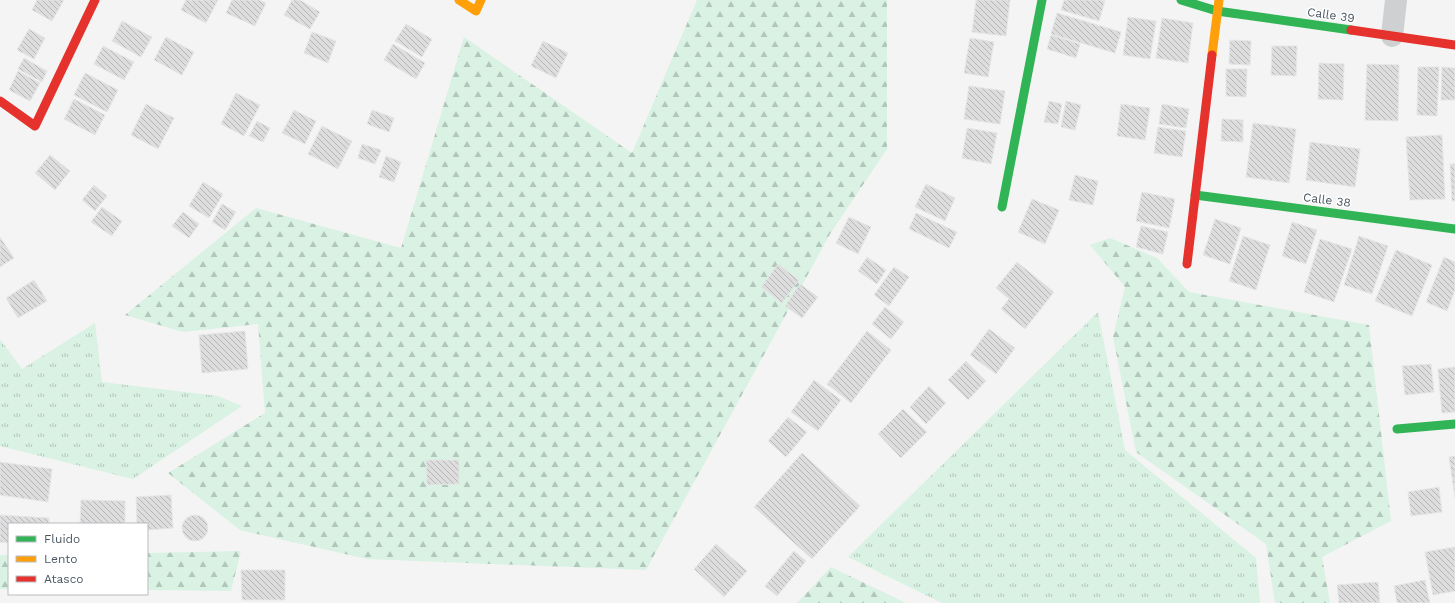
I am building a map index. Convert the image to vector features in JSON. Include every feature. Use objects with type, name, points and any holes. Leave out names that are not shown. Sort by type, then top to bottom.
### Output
[{"type":"street","points":[[0,101],[35,126],[95,0]]},
{"type":"street","points":[[459,0],[476,11],[481,0]]},
{"type":"street","points":[[1002,207],[1042,0]]},
{"type":"street","name":"Calle 39","points":[[1180,0],[1217,11],[1455,45]]},
{"type":"street","points":[[1187,264],[1219,0]]},
{"type":"street","points":[[1392,36],[1396,0]]},
{"type":"street","name":"Calle 38","points":[[1195,195],[1455,229]]},
{"type":"street","points":[[1397,429],[1455,424]]},
{"type":"green space","points":[[697,0],[887,0],[887,149],[830,234],[646,570],[367,559],[240,530],[168,473],[265,413],[258,324],[183,332],[125,315],[256,208],[401,248],[464,37],[632,153]]},
{"type":"green space","points":[[1110,238],[1157,258],[1189,292],[1369,325],[1391,521],[1322,557],[1330,603],[1275,603],[1266,544],[1136,452],[1113,337],[1125,287],[1090,245]]},
{"type":"green space","points":[[1098,312],[1125,450],[1256,558],[1260,603],[942,603],[848,557]]},
{"type":"green space","points":[[95,323],[102,382],[218,396],[242,406],[133,479],[0,446],[0,339],[22,369]]},
{"type":"green space","points":[[241,551],[231,591],[148,590],[148,553]]},
{"type":"green space","points":[[0,555],[8,555],[8,589],[0,589]]},
{"type":"green space","points":[[831,567],[906,603],[797,603]]},
{"type":"building","points":[[37,0],[64,0],[52,21],[32,10]]},
{"type":"building","points":[[186,0],[218,0],[206,23],[181,10]]},
{"type":"building","points":[[232,0],[259,0],[266,3],[255,26],[226,13]]},
{"type":"building","points":[[292,0],[300,0],[320,12],[310,29],[284,15]]},
{"type":"building","points":[[976,0],[1010,0],[1006,36],[972,32]]},
{"type":"building","points":[[1064,0],[1105,1],[1099,21],[1061,10]]},
{"type":"building","points":[[1057,13],[1121,32],[1115,53],[1051,34]]},
{"type":"building","points":[[1128,17],[1156,21],[1150,59],[1123,55]]},
{"type":"building","points":[[1162,18],[1193,23],[1188,63],[1156,58]]},
{"type":"building","points":[[122,21],[152,37],[141,57],[112,41]]},
{"type":"building","points":[[406,24],[432,39],[422,57],[395,41]]},
{"type":"building","points":[[29,29],[45,38],[34,59],[17,50]]},
{"type":"building","points":[[312,32],[336,41],[328,63],[304,53]]},
{"type":"building","points":[[1051,35],[1080,44],[1076,58],[1047,49]]},
{"type":"building","points":[[166,37],[194,52],[182,75],[154,60]]},
{"type":"building","points":[[970,38],[994,42],[988,77],[964,73]]},
{"type":"building","points":[[1230,40],[1251,41],[1250,65],[1229,64]]},
{"type":"building","points":[[543,41],[568,53],[556,78],[531,66]]},
{"type":"building","points":[[393,44],[425,63],[416,79],[384,60]]},
{"type":"building","points":[[103,46],[134,62],[124,80],[94,64]]},
{"type":"building","points":[[1272,46],[1297,46],[1296,76],[1271,75]]},
{"type":"building","points":[[24,58],[47,71],[42,82],[18,69]]},
{"type":"building","points":[[1319,63],[1344,64],[1343,100],[1318,99]]},
{"type":"building","points":[[1367,64],[1399,65],[1398,121],[1365,120]]},
{"type":"building","points":[[1418,67],[1439,67],[1437,116],[1417,115]]},
{"type":"building","points":[[1442,67],[1455,68],[1455,100],[1441,100]]},
{"type":"building","points":[[1226,69],[1247,69],[1246,97],[1226,96]]},
{"type":"building","points":[[18,71],[40,83],[30,101],[9,90]]},
{"type":"building","points":[[85,73],[118,90],[107,112],[74,95]]},
{"type":"building","points":[[969,86],[1005,91],[1000,124],[964,119]]},
{"type":"building","points":[[236,93],[260,105],[244,136],[221,124]]},
{"type":"building","points":[[74,99],[105,115],[95,135],[64,119]]},
{"type":"building","points":[[1049,101],[1062,104],[1058,124],[1044,122]]},
{"type":"building","points":[[1066,101],[1081,105],[1075,130],[1061,127]]},
{"type":"building","points":[[146,104],[174,118],[158,149],[131,135]]},
{"type":"building","points":[[1121,104],[1150,108],[1145,140],[1117,136]]},
{"type":"building","points":[[1162,104],[1189,109],[1186,128],[1159,124]]},
{"type":"building","points":[[294,110],[316,121],[305,144],[282,133]]},
{"type":"building","points":[[372,110],[394,118],[389,132],[367,124]]},
{"type":"building","points":[[1222,119],[1243,120],[1243,142],[1221,141]]},
{"type":"building","points":[[257,121],[270,128],[263,142],[249,136]]},
{"type":"building","points":[[1253,123],[1296,129],[1289,183],[1246,177]]},
{"type":"building","points":[[322,126],[352,141],[338,169],[308,154]]},
{"type":"building","points":[[1158,127],[1186,131],[1182,157],[1154,153]]},
{"type":"building","points":[[967,128],[997,133],[991,164],[962,158]]},
{"type":"building","points":[[1442,135],[1445,199],[1410,200],[1406,137]]},
{"type":"building","points":[[1310,142],[1360,149],[1355,187],[1306,180]]},
{"type":"building","points":[[362,144],[381,150],[375,164],[358,158]]},
{"type":"building","points":[[50,155],[70,171],[55,190],[35,173]]},
{"type":"building","points":[[386,156],[401,162],[394,182],[379,177]]},
{"type":"building","points":[[1450,164],[1455,164],[1455,201],[1452,201]]},
{"type":"building","points":[[1075,175],[1098,181],[1093,205],[1069,200]]},
{"type":"building","points":[[203,182],[223,194],[209,218],[189,206]]},
{"type":"building","points":[[926,184],[955,198],[945,221],[915,207]]},
{"type":"building","points":[[94,185],[107,196],[95,211],[82,200]]},
{"type":"building","points":[[1142,192],[1175,199],[1169,228],[1136,221]]},
{"type":"building","points":[[1032,199],[1059,210],[1045,244],[1018,232]]},
{"type":"building","points":[[222,204],[236,212],[225,230],[212,222]]},
{"type":"building","points":[[102,207],[122,221],[112,236],[91,222]]},
{"type":"building","points":[[183,212],[199,224],[189,238],[172,226]]},
{"type":"building","points":[[916,213],[957,232],[949,248],[909,229]]},
{"type":"building","points":[[849,217],[871,227],[858,254],[836,243]]},
{"type":"building","points":[[1215,219],[1241,228],[1230,264],[1203,255]]},
{"type":"building","points":[[1292,222],[1317,230],[1306,264],[1282,256]]},
{"type":"building","points":[[1141,226],[1168,232],[1163,254],[1136,247]]},
{"type":"building","points":[[1243,236],[1270,245],[1256,290],[1229,281]]},
{"type":"building","points":[[1359,236],[1388,246],[1372,294],[1344,285]]},
{"type":"building","points":[[0,237],[14,258],[0,267]]},
{"type":"building","points":[[1320,239],[1352,249],[1334,302],[1304,292]]},
{"type":"building","points":[[1396,250],[1432,265],[1412,316],[1375,301]]},
{"type":"building","points":[[867,257],[886,270],[877,284],[858,271]]},
{"type":"building","points":[[1444,257],[1455,262],[1455,290],[1447,311],[1426,302]]},
{"type":"building","points":[[1017,262],[1054,292],[1025,329],[1001,309],[1009,299],[996,288]]},
{"type":"building","points":[[778,264],[799,280],[782,303],[761,287]]},
{"type":"building","points":[[894,267],[909,277],[889,306],[874,295]]},
{"type":"building","points":[[34,280],[47,301],[18,318],[6,298]]},
{"type":"building","points":[[800,284],[818,297],[802,318],[785,306]]},
{"type":"building","points":[[885,307],[904,322],[891,339],[872,324]]},
{"type":"building","points":[[989,329],[1015,348],[996,374],[970,355]]},
{"type":"building","points":[[245,331],[248,369],[202,373],[199,335]]},
{"type":"building","points":[[867,331],[891,350],[851,403],[827,384]]},
{"type":"building","points":[[966,361],[986,381],[968,400],[948,380]]},
{"type":"building","points":[[1431,364],[1434,392],[1405,395],[1402,366]]},
{"type":"building","points":[[1455,367],[1455,412],[1442,413],[1438,369]]},
{"type":"building","points":[[814,380],[841,400],[818,431],[791,412]]},
{"type":"building","points":[[929,386],[946,403],[926,424],[910,407]]},
{"type":"building","points":[[903,409],[927,432],[901,458],[878,434]]},
{"type":"building","points":[[788,417],[807,432],[786,457],[768,441]]},
{"type":"building","points":[[802,453],[860,506],[812,559],[754,507]]},
{"type":"building","points":[[1455,456],[1455,498],[1449,457]]},
{"type":"building","points":[[426,460],[459,460],[459,484],[427,485]]},
{"type":"building","points":[[0,462],[52,469],[48,502],[0,495]]},
{"type":"building","points":[[1439,487],[1442,512],[1411,516],[1408,492]]},
{"type":"building","points":[[171,495],[173,528],[148,530],[148,523],[137,523],[136,497]]},
{"type":"building","points":[[81,500],[125,501],[125,523],[80,523]]},
{"type":"building","points":[[0,515],[49,518],[49,523],[8,523],[8,543],[0,542]]},
{"type":"building","points":[[195,515],[204,519],[208,528],[204,537],[195,541],[186,537],[182,528],[186,519]]},
{"type":"building","points":[[716,544],[747,571],[724,597],[694,569]]},
{"type":"building","points":[[1455,547],[1455,591],[1433,595],[1425,552]]},
{"type":"building","points":[[794,551],[806,561],[777,596],[765,586]]},
{"type":"building","points":[[241,570],[285,570],[285,600],[242,600]]},
{"type":"building","points":[[1425,580],[1430,603],[1397,603],[1394,586]]},
{"type":"building","points":[[1378,582],[1380,603],[1339,603],[1337,585]]},
{"type":"traffic: fast","points":[[1002,207],[1042,0]]},
{"type":"traffic: fast","points":[[1181,0],[1217,11],[1351,30]]},
{"type":"traffic: fast","points":[[1195,195],[1455,229]]},
{"type":"traffic: fast","points":[[1397,429],[1455,424]]},
{"type":"traffic: slow","points":[[459,0],[476,11],[481,0]]},
{"type":"traffic: slow","points":[[1212,55],[1219,0]]},
{"type":"traffic: jam","points":[[0,101],[35,126],[95,0]]},
{"type":"traffic: jam","points":[[1351,30],[1455,45]]},
{"type":"traffic: jam","points":[[1187,264],[1212,55]]}]
